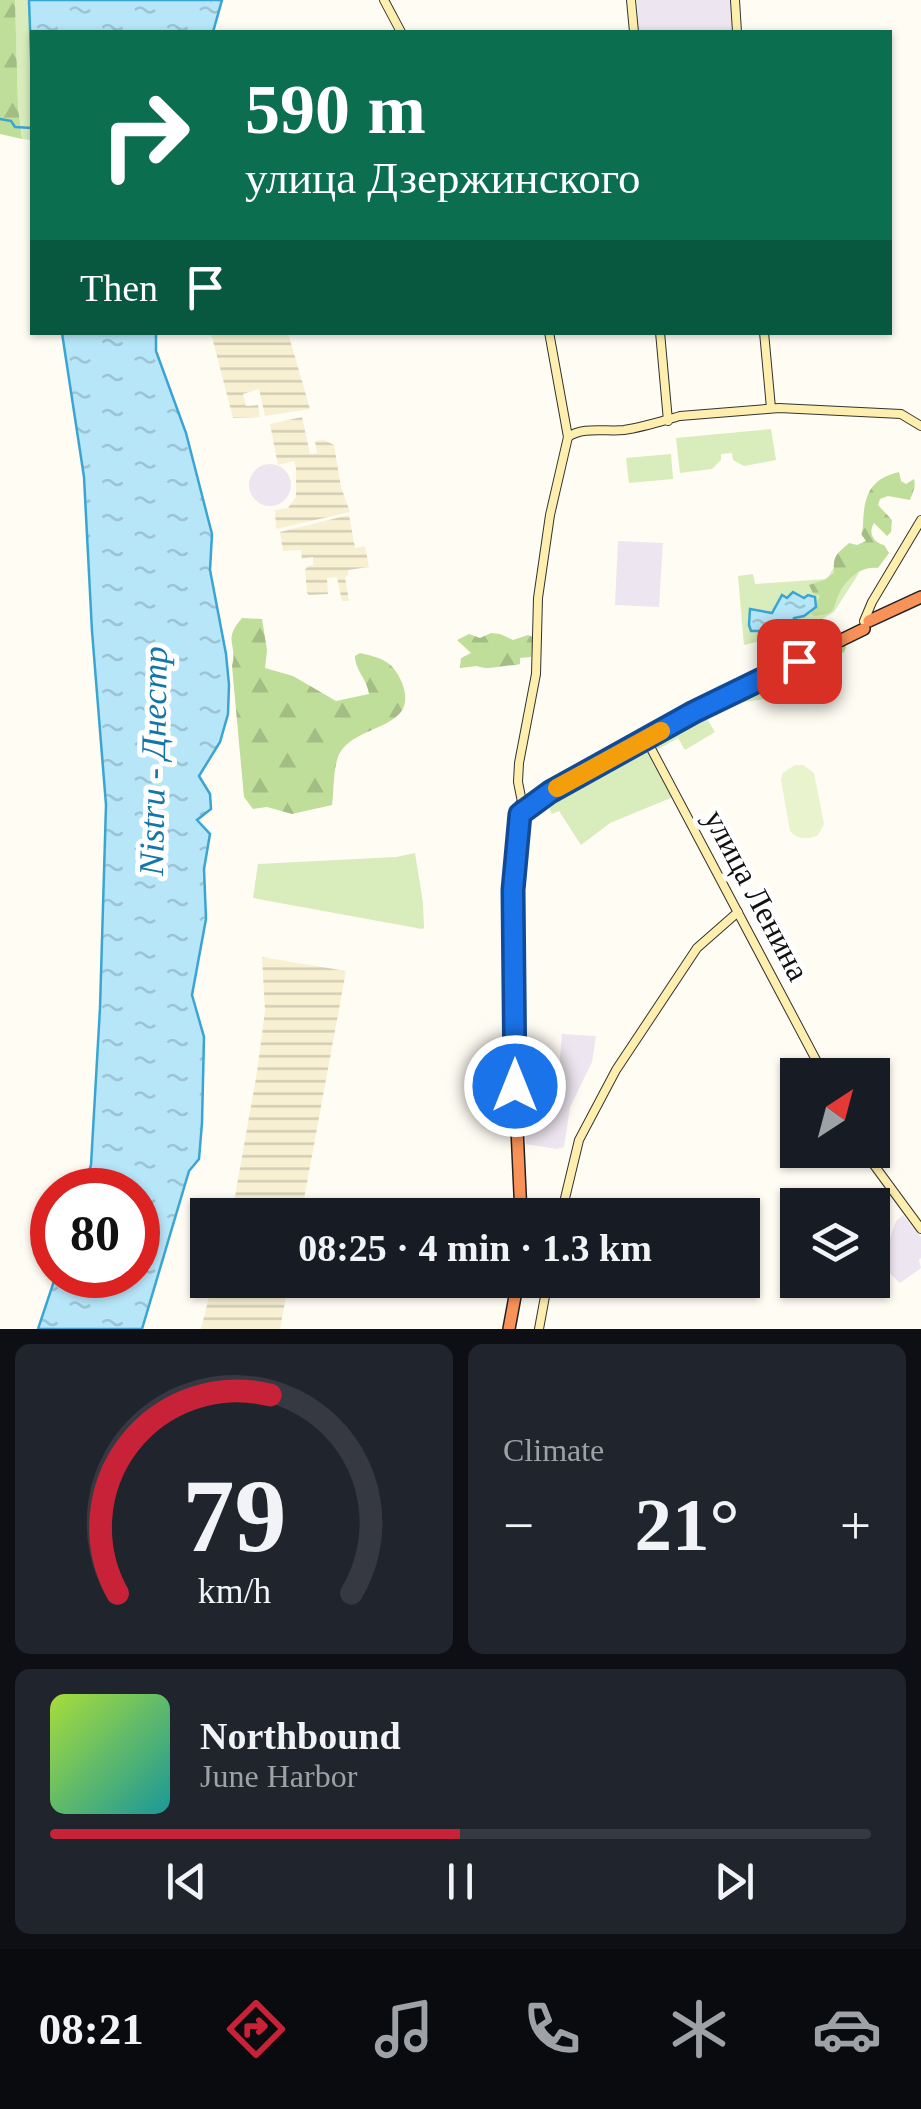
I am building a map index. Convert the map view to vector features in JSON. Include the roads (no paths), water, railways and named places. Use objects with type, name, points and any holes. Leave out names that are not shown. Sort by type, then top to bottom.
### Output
[{"type":"highway","points":[[519,1198],[513,890],[525,804],[694,712],[865,624],[921,600]]},
{"type":"highway","points":[[509,1329],[515,1298]]},
{"type":"street","points":[[384,0],[399,30]]},
{"type":"street","points":[[631,0],[634,30]]},
{"type":"street","points":[[734,0],[737,30]]},
{"type":"street","points":[[525,804],[519,763],[536,674],[539,588],[568,436],[550,335]]},
{"type":"street","points":[[660,335],[668,422]]},
{"type":"street","points":[[764,335],[771,408]]},
{"type":"street","points":[[568,436],[668,422],[680,416],[771,408],[901,414],[920,425]]},
{"type":"street","points":[[865,624],[921,520]]},
{"type":"street","name":"улица Ленина","points":[[646,739],[815,1058]]},
{"type":"street","points":[[565,1198],[578,1140],[616,1070],[697,948],[738,912]]},
{"type":"street","points":[[877,1168],[921,1229]]},
{"type":"street","points":[[539,1329],[545,1298]]},
{"type":"water","points":[[29,0],[222,0],[214,30],[30,30]]},
{"type":"water","name":"Nistru - Днестр","points":[[62,335],[156,335],[156,351],[186,433],[212,534],[210,570],[229,685],[228,714],[220,742],[199,776],[210,794],[211,809],[197,820],[210,834],[204,869],[206,919],[192,995],[204,1037],[199,1159],[189,1171],[160,1268],[160,1168],[90,1168],[106,805],[84,477]]},
{"type":"water","points":[[793,592],[804,598],[815,597],[816,607],[794,618],[788,636],[770,642],[758,631],[751,631],[750,609],[772,613],[782,595],[787,598]]},
{"type":"water","points":[[48,1298],[151,1298],[142,1329],[38,1329]]},
{"type":"waterway","points":[[0,119],[11,121],[15,127],[30,128]]}]
